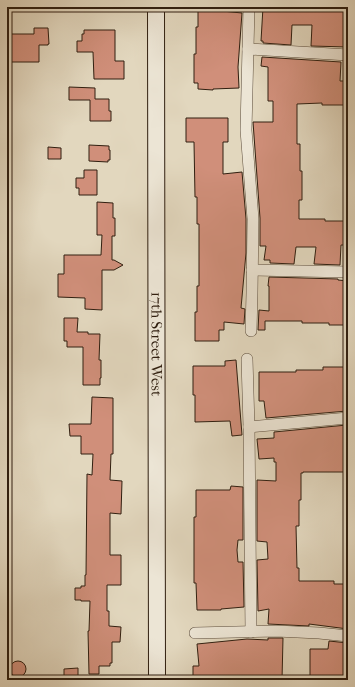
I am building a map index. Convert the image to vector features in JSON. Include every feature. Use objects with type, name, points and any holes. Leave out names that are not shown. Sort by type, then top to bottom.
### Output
[{"type":"street","name":"17th Street West","points":[[156,7],[157,680]]},
{"type":"street","points":[[249,7],[246,130],[253,218],[250,331]]},
{"type":"street","points":[[248,49],[348,55]]},
{"type":"street","points":[[252,270],[348,272]]},
{"type":"street","points":[[246,358],[249,427],[250,632]]},
{"type":"street","points":[[249,427],[348,418]]},
{"type":"street","points":[[195,633],[276,631],[348,636]]},
{"type":"building","points":[[198,7],[222,7],[222,11],[242,13],[238,67],[239,88],[213,90],[198,89],[198,83],[194,83],[194,54],[196,54]]},
{"type":"building","points":[[263,7],[348,7],[348,47],[311,46],[312,25],[292,25],[291,45],[263,43],[263,41],[261,41]]},
{"type":"building","points":[[34,28],[48,28],[49,44],[39,45],[39,62],[11,62],[9,34],[34,34]]},
{"type":"building","points":[[84,30],[115,30],[115,61],[124,61],[124,79],[94,79],[93,52],[77,52],[77,41],[82,41],[82,34],[84,34]]},
{"type":"building","points":[[262,57],[341,62],[340,81],[348,81],[348,105],[322,105],[322,103],[297,104],[297,144],[300,144],[300,171],[302,171],[302,200],[299,200],[299,219],[348,221],[348,245],[341,245],[340,265],[314,264],[316,247],[296,247],[294,264],[270,263],[270,260],[264,260],[266,246],[260,246],[260,218],[253,122],[273,122],[273,101],[268,101],[268,67],[261,66]]},
{"type":"building","points":[[69,87],[95,88],[95,99],[109,99],[111,121],[90,121],[90,100],[69,100]]},
{"type":"building","points":[[186,118],[228,118],[228,142],[223,142],[223,174],[242,172],[246,219],[246,253],[241,308],[245,309],[244,324],[224,322],[224,330],[219,330],[219,341],[195,341],[195,312],[197,312],[197,286],[199,286],[199,224],[197,224],[197,197],[195,197],[194,142],[186,142]]},
{"type":"building","points":[[89,145],[109,146],[110,160],[108,160],[108,162],[89,161]]},
{"type":"building","points":[[48,147],[61,148],[61,159],[48,159]]},
{"type":"building","points":[[84,170],[97,170],[97,195],[79,195],[79,188],[76,188],[76,178],[84,178]]},
{"type":"building","points":[[97,202],[113,203],[115,236],[112,236],[112,260],[123,265],[114,270],[102,270],[102,310],[85,309],[85,298],[58,297],[58,274],[64,274],[64,255],[101,255],[102,235],[97,235]]},
{"type":"building","points":[[269,277],[338,279],[348,281],[348,325],[302,323],[302,321],[265,321],[265,330],[258,330],[259,310],[269,311]]},
{"type":"building","points":[[64,318],[78,318],[77,332],[100,334],[100,385],[83,385],[83,347],[67,347],[67,341],[64,341]]},
{"type":"building","points":[[236,360],[242,435],[232,436],[230,421],[195,422],[193,366],[225,366],[225,361]]},
{"type":"building","points":[[323,367],[348,367],[348,392],[345,392],[347,411],[266,418],[264,401],[259,401],[259,372],[323,370]]},
{"type":"building","points":[[92,397],[113,398],[113,454],[111,454],[110,480],[122,481],[121,514],[110,513],[110,555],[121,555],[121,585],[107,585],[107,611],[109,611],[109,626],[121,627],[120,642],[112,642],[112,663],[110,663],[110,666],[99,666],[99,674],[89,674],[88,631],[90,601],[75,600],[75,588],[85,586],[87,474],[92,475],[93,454],[81,454],[81,436],[70,436],[69,424],[91,424]]},
{"type":"building","points":[[347,425],[348,472],[301,473],[299,526],[296,526],[297,568],[299,568],[299,581],[334,581],[334,584],[348,584],[348,629],[309,624],[309,626],[268,624],[269,609],[258,611],[257,560],[268,559],[267,542],[257,541],[257,480],[276,481],[276,462],[274,462],[274,458],[259,459],[257,439],[274,438],[274,432]]},
{"type":"building","points":[[231,486],[243,487],[243,540],[238,540],[237,550],[238,562],[243,562],[244,607],[221,610],[197,610],[196,583],[194,583],[194,517],[196,517],[196,490],[230,490]]},
{"type":"building","points":[[268,638],[283,638],[282,680],[193,680],[193,666],[199,666],[197,644],[247,639],[268,640]]},
{"type":"building","points":[[329,641],[348,643],[348,680],[310,680],[310,649],[328,649]]},
{"type":"building","points":[[15,661],[21,661],[26,666],[24,675],[21,677],[15,677],[10,672],[10,666]]},
{"type":"building","points":[[78,668],[78,680],[64,680],[64,669]]}]
